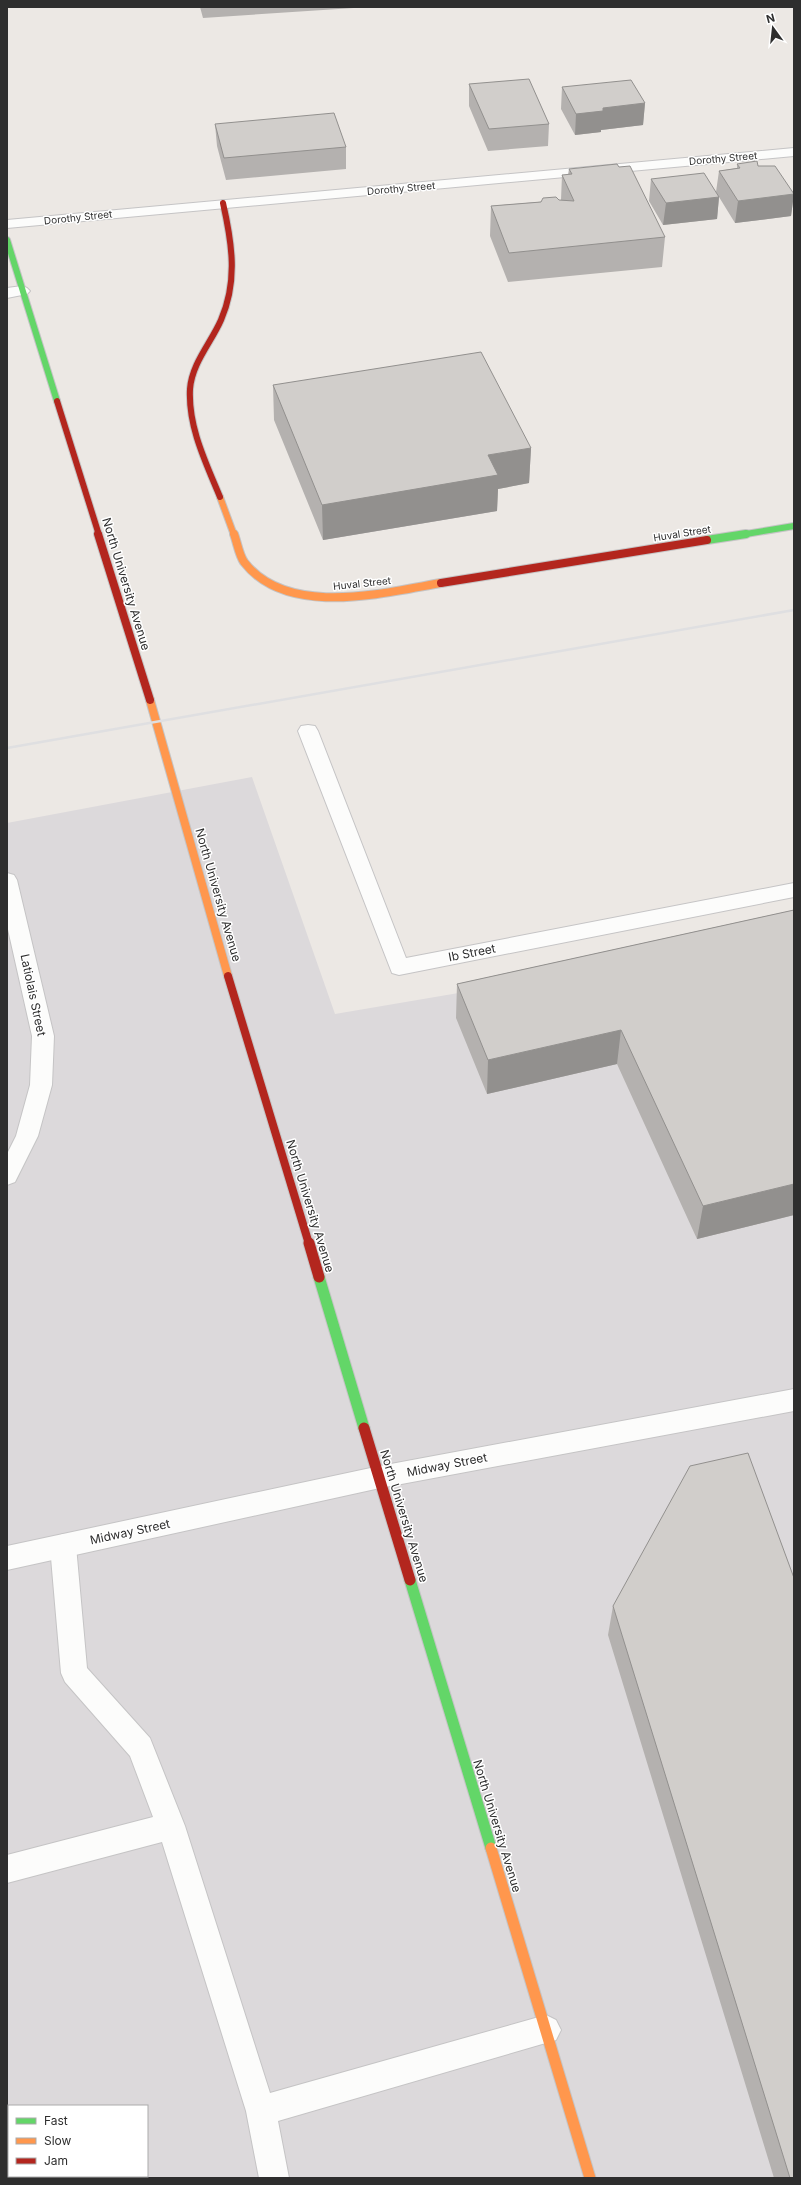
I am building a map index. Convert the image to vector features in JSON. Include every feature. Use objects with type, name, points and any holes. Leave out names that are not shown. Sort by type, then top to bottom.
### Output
[{"type":"main road","name":"Huval Street","points":[[223,204],[232,245],[228,298],[221,319],[199,359],[192,380],[190,398],[196,432],[244,562],[253,573],[275,588],[303,596],[341,598],[365,596],[794,526]]},
{"type":"main road","name":"North University Avenue","points":[[7,240],[156,721],[222,956],[590,2178]]},
{"type":"street","name":"Dorothy Street","points":[[7,224],[794,152]]},
{"type":"street","points":[[7,294],[22,291]]},
{"type":"street","name":"Ib Street","points":[[308,730],[399,967],[794,890]]},
{"type":"street","name":"Latiolais Street","points":[[7,880],[43,1036],[41,1085],[27,1136],[7,1176]]},
{"type":"street","name":"Midway Street","points":[[7,1558],[380,1477],[794,1400]]},
{"type":"street","points":[[63,1546],[74,1673],[140,1747],[171,1826],[261,2111],[274,2178]]},
{"type":"street","points":[[7,1869],[171,1826]]},
{"type":"street","points":[[261,2111],[546,2030]]},
{"type":"shaded area","points":[[252,777],[335,1014],[794,936],[794,2178],[7,2178],[7,823]]},
{"type":"building","points":[[529,79],[549,124],[489,129],[469,84]]},
{"type":"building","points":[[631,80],[645,103],[603,108],[603,111],[576,114],[562,87]]},
{"type":"building","points":[[334,113],[346,147],[224,158],[215,124]]},
{"type":"building","points":[[757,161],[758,166],[775,166],[794,194],[738,201],[719,171],[740,168],[737,164]]},
{"type":"building","points":[[617,164],[619,167],[630,166],[665,237],[509,253],[491,206],[541,202],[543,198],[556,197],[559,200],[574,201],[562,175],[572,174],[569,169]]},
{"type":"building","points":[[704,173],[719,197],[666,203],[651,179]]},
{"type":"building","points":[[481,352],[531,448],[488,455],[498,475],[322,505],[273,385]]},
{"type":"building","points":[[794,910],[794,1184],[703,1206],[621,1030],[488,1060],[457,984]]},
{"type":"building","points":[[748,1453],[794,1578],[794,2178],[790,2178],[613,1606],[690,1466]]},
{"type":"railway","points":[[7,748],[794,610]]},
{"type":"traffic: fast","points":[[7,240],[57,401]]},
{"type":"traffic: fast","points":[[707,540],[794,526]]},
{"type":"traffic: fast","points":[[319,1277],[364,1428]]},
{"type":"traffic: fast","points":[[410,1580],[491,1848]]},
{"type":"traffic: slow","points":[[220,497],[244,562],[262,580],[284,591],[309,596],[336,597],[392,592],[441,583]]},
{"type":"traffic: slow","points":[[150,700],[228,976]]},
{"type":"traffic: slow","points":[[491,1848],[590,2178]]},
{"type":"traffic: jam","points":[[220,497],[205,461],[193,423],[190,398],[196,367],[221,320],[229,293],[232,245],[223,203]]},
{"type":"traffic: jam","points":[[57,401],[150,700]]},
{"type":"traffic: jam","points":[[441,583],[707,540]]},
{"type":"traffic: jam","points":[[228,976],[319,1277]]},
{"type":"traffic: jam","points":[[364,1428],[410,1580]]}]
